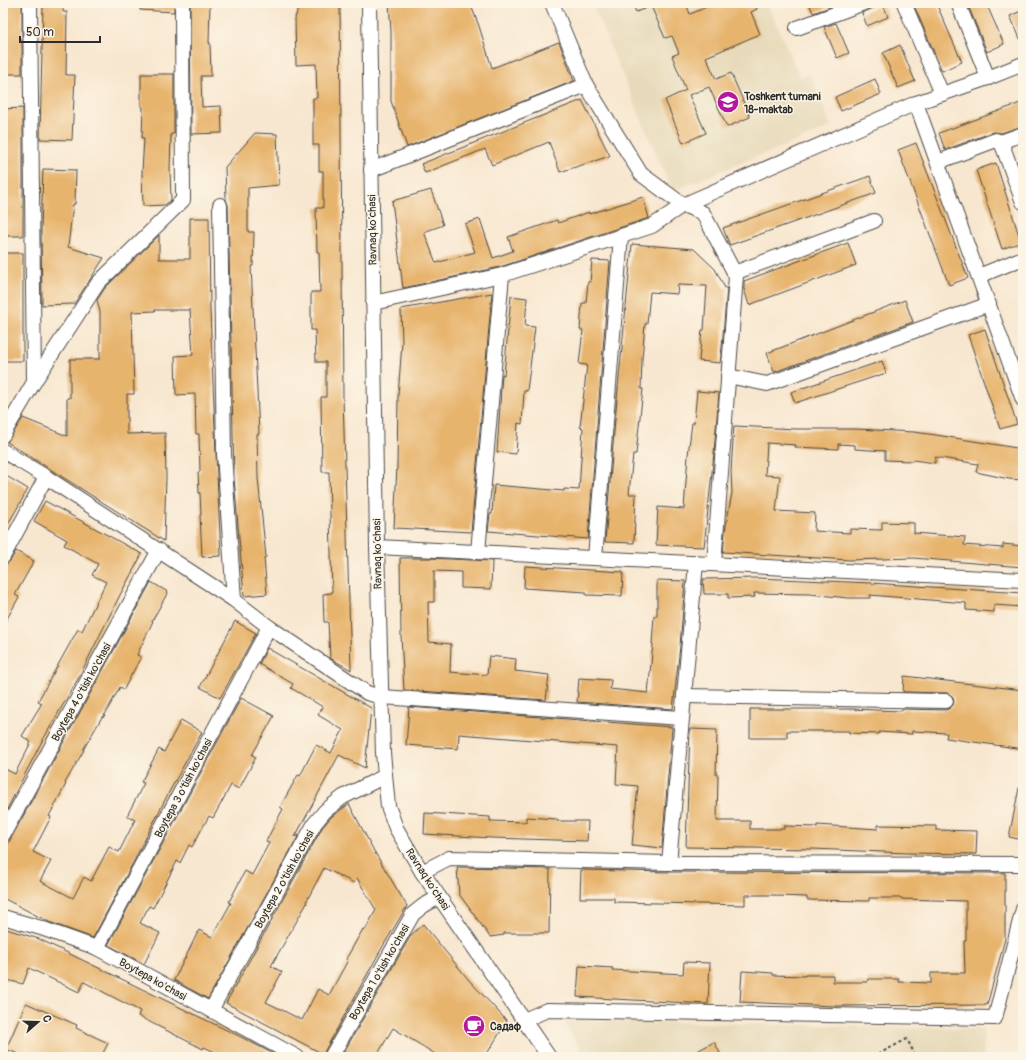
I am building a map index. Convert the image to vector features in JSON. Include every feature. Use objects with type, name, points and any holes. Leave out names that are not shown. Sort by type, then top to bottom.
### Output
[{"type":"street","points":[[30,3],[34,382]]},
{"type":"street","points":[[3,435],[34,382],[98,283],[183,200],[182,3]]},
{"type":"street","name":"Ravnaq ko‘chasi","points":[[369,3],[377,547],[383,753],[388,806],[396,828],[422,872],[549,1057]]},
{"type":"street","points":[[552,3],[586,85],[641,174],[683,205],[703,213],[736,276],[714,564]]},
{"type":"street","points":[[797,28],[848,6],[864,3]]},
{"type":"street","points":[[904,3],[942,94]]},
{"type":"street","points":[[958,3],[988,78]]},
{"type":"street","points":[[373,303],[502,275],[652,226],[683,205],[916,103],[1023,64]]},
{"type":"street","points":[[371,170],[586,85]]},
{"type":"street","points":[[916,103],[1023,400]]},
{"type":"street","points":[[938,162],[996,140],[1000,142],[1023,134]]},
{"type":"street","points":[[1000,142],[1004,147],[1023,202]]},
{"type":"street","points":[[220,205],[224,454],[234,600]]},
{"type":"street","points":[[734,273],[874,221]]},
{"type":"street","points":[[595,558],[621,236]]},
{"type":"street","points":[[979,276],[1023,258]]},
{"type":"street","points":[[478,552],[502,275]]},
{"type":"street","points":[[728,376],[767,384],[989,304]]},
{"type":"street","points":[[3,451],[46,476],[159,550],[234,600],[269,627],[367,693],[382,697],[681,718]]},
{"type":"street","points":[[3,558],[46,476]]},
{"type":"street","points":[[377,547],[1023,580]]},
{"type":"street","name":"Boytepa 4 o'tish ko'chasi","points":[[3,835],[159,550]]},
{"type":"street","points":[[669,863],[696,563]]},
{"type":"street","name":"Boytepa 3 o'tish ko'chasi","points":[[97,948],[269,627]]},
{"type":"street","points":[[684,696],[946,701]]},
{"type":"street","name":"Boytepa 2 o'tish ko'chasi","points":[[211,1010],[315,823],[325,811],[343,797],[385,776]]},
{"type":"street","points":[[422,872],[449,858],[669,863],[1023,864]]},
{"type":"street","name":"Boytepa 1 o'tish ko'chasi","points":[[330,1057],[413,914],[423,906],[439,897]]},
{"type":"street","points":[[524,1020],[547,1010],[995,1018],[1023,909]]},
{"type":"street","name":"Boytepa ko'chasi","points":[[3,917],[42,928],[97,948],[297,1057]]},
{"type":"path","points":[[873,1057],[906,1039],[916,1057]]},
{"type":"shaded area","name":"Toshkent tumani 18-maktab","points":[[592,3],[767,3],[800,77],[810,73],[831,127],[672,191]]},
{"type":"shaded area","points":[[562,1020],[983,1029],[984,1057],[586,1057]]},
{"type":"building","points":[[3,3],[22,3],[22,74],[3,74]]},
{"type":"building","points":[[43,3],[63,3],[63,12],[67,12],[66,75],[75,75],[72,140],[40,139]]},
{"type":"building","points":[[140,3],[174,3],[174,12],[140,10]]},
{"type":"building","points":[[190,3],[210,3],[209,43],[211,76],[201,76],[202,107],[221,106],[222,133],[191,134]]},
{"type":"building","points":[[300,3],[340,3],[343,397],[351,670],[330,658],[328,622],[324,622],[323,594],[332,593],[329,472],[322,472],[321,397],[326,397],[326,362],[316,362],[315,330],[311,330],[311,292],[320,292],[316,208],[323,208],[323,171],[319,171],[319,145],[313,145],[313,98],[317,98],[316,64],[296,65],[295,18]]},
{"type":"building","points":[[389,3],[470,3],[492,68],[559,42],[574,81],[407,147],[391,101],[391,31]]},
{"type":"building","points":[[632,3],[686,3],[690,14],[716,3],[754,3],[757,9],[751,12],[760,34],[706,57],[716,79],[731,73],[750,117],[727,127],[709,87],[689,95],[706,133],[683,143],[665,100],[686,90],[672,56],[679,53],[672,36],[665,38],[651,6],[636,12]]},
{"type":"building","points":[[809,3],[832,3],[833,6],[813,13]]},
{"type":"building","points":[[913,3],[936,3],[962,62],[942,71]]},
{"type":"building","points":[[967,3],[986,3],[1004,44],[987,52]]},
{"type":"building","points":[[883,4],[888,17],[867,26],[862,13]]},
{"type":"building","points":[[1023,10],[1023,45],[1010,16]]},
{"type":"building","points":[[836,23],[849,53],[837,58],[824,27]]},
{"type":"building","points":[[900,45],[915,81],[898,88],[883,53]]},
{"type":"building","points":[[141,74],[174,74],[174,134],[171,134],[170,169],[171,200],[165,205],[143,206],[142,172],[144,138],[142,138],[143,107],[141,107]]},
{"type":"building","points":[[875,79],[881,94],[841,111],[835,97]]},
{"type":"building","points":[[582,100],[610,156],[560,172],[549,142],[492,165],[485,149],[425,173],[421,164]]},
{"type":"building","points":[[1023,102],[1023,126],[1001,133],[993,132],[945,150],[939,133]]},
{"type":"building","points":[[23,108],[23,236],[3,236],[3,109]]},
{"type":"building","points":[[255,133],[277,134],[279,185],[248,188],[248,232],[254,232],[253,266],[251,266],[259,434],[257,434],[258,478],[266,557],[264,558],[267,594],[244,596],[234,478],[228,205],[226,200],[225,167]]},
{"type":"building","points":[[916,143],[968,278],[949,285],[898,150]]},
{"type":"building","points":[[996,163],[1021,242],[1002,249],[976,170]]},
{"type":"building","points":[[43,169],[76,170],[75,204],[73,204],[68,247],[104,258],[74,304],[42,305],[41,230]]},
{"type":"building","points":[[870,176],[876,193],[730,245],[728,241],[723,228]]},
{"type":"building","points":[[431,190],[443,225],[424,232],[436,263],[475,252],[465,224],[480,219],[493,258],[513,251],[508,237],[557,220],[558,223],[589,212],[589,214],[643,197],[649,218],[500,267],[403,288],[392,201]]},
{"type":"building","points":[[190,218],[209,218],[210,311],[221,556],[202,557],[198,472],[200,472],[199,434],[196,434],[195,394],[176,395],[175,356],[193,355],[190,310],[155,310],[132,312],[134,394],[127,394],[127,434],[165,433],[166,477],[164,541],[7,442],[23,418],[67,436],[67,398],[70,398],[70,359],[100,359],[100,312],[97,300],[105,288],[159,235],[159,259],[190,259]]},
{"type":"building","points":[[848,243],[856,265],[749,305],[744,289],[744,281]]},
{"type":"building","points":[[632,244],[694,249],[715,269],[725,288],[727,288],[722,347],[720,363],[699,361],[702,330],[704,330],[707,286],[678,285],[677,294],[650,292],[642,359],[641,389],[643,389],[636,454],[633,454],[629,494],[636,494],[634,543],[605,542],[615,420]]},
{"type":"building","points":[[3,253],[23,253],[23,361],[3,361]]},
{"type":"building","points":[[592,260],[610,261],[588,539],[488,531],[490,514],[492,514],[494,485],[564,491],[564,489],[579,490],[583,428],[580,427],[587,365],[579,364],[583,330],[580,330],[582,303],[586,303]]},
{"type":"building","points":[[492,293],[471,532],[394,528],[398,396],[402,343],[401,309]]},
{"type":"building","points":[[511,296],[527,298],[525,326],[535,327],[527,391],[524,391],[522,424],[518,423],[516,454],[497,452],[502,374],[504,375]]},
{"type":"building","points":[[905,300],[913,322],[774,372],[767,353]]},
{"type":"building","points":[[985,329],[1017,424],[1000,429],[968,335]]},
{"type":"building","points":[[882,361],[886,373],[795,403],[791,392]]},
{"type":"building","points":[[697,391],[719,393],[704,547],[656,545],[658,507],[684,509],[688,455],[692,423],[694,423]]},
{"type":"building","points":[[734,426],[914,432],[1023,449],[1023,480],[1009,479],[976,472],[978,464],[935,457],[935,463],[913,460],[885,460],[885,451],[855,449],[855,445],[838,444],[838,449],[795,447],[796,445],[767,443],[765,475],[780,476],[776,511],[815,513],[814,531],[850,533],[850,529],[882,530],[882,522],[914,523],[914,533],[965,537],[964,545],[1003,548],[1003,544],[1023,546],[1023,567],[913,558],[849,560],[723,552],[732,493],[731,472]]},
{"type":"building","points":[[3,474],[28,489],[3,533]]},
{"type":"building","points":[[45,501],[142,554],[79,677],[41,743],[3,817],[3,768],[15,774],[31,742],[22,736],[42,703],[38,701],[78,629],[82,631],[106,582],[92,575],[98,564],[64,545],[67,540],[34,521]]},
{"type":"building","points":[[16,551],[34,561],[15,595],[19,597],[3,626],[3,566],[10,561]]},
{"type":"building","points":[[400,558],[492,561],[491,589],[461,588],[461,572],[434,571],[434,602],[428,602],[429,642],[451,644],[450,672],[487,675],[489,656],[516,659],[515,671],[549,675],[546,700],[404,690],[401,635]]},
{"type":"building","points":[[525,566],[623,572],[622,596],[586,595],[586,592],[524,588]]},
{"type":"building","points":[[758,578],[871,583],[1023,593],[1023,607],[994,605],[994,612],[966,610],[966,603],[870,595],[870,598],[848,598],[810,594],[754,593],[755,597],[728,598],[728,594],[704,594],[703,579]]},
{"type":"building","points":[[657,580],[685,581],[673,709],[577,702],[579,678],[611,680],[610,689],[648,693],[654,616],[657,616]]},
{"type":"building","points":[[151,582],[168,592],[152,621],[137,655],[141,657],[124,689],[120,687],[83,750],[65,783],[66,784],[49,816],[51,817],[33,852],[51,861],[40,881],[73,898],[84,877],[91,881],[109,847],[119,852],[135,820],[127,816],[144,783],[141,782],[159,749],[164,752],[181,720],[202,732],[93,938],[49,922],[3,898],[3,853]]},
{"type":"building","points":[[235,621],[256,633],[220,698],[200,687]]},
{"type":"building","points":[[267,648],[371,708],[365,768],[339,755],[295,837],[299,835],[208,999],[174,980],[199,930],[212,937],[231,903],[229,902],[245,871],[252,875],[269,843],[266,841],[283,809],[280,807],[298,775],[300,776],[316,745],[331,753],[343,730],[318,715],[323,707],[291,688],[293,684],[259,664]]},
{"type":"building","points":[[904,676],[1023,690],[1023,749],[946,738],[947,733],[912,731],[912,734],[879,732],[879,734],[849,733],[849,731],[787,731],[787,738],[750,738],[750,709],[851,709],[901,711],[902,709],[946,710],[953,705],[953,697],[947,693],[903,692]]},
{"type":"building","points":[[241,698],[274,716],[252,755],[256,757],[239,789],[231,785],[213,818],[209,816],[192,847],[189,845],[180,863],[177,861],[153,908],[149,906],[140,923],[160,933],[144,964],[108,945]]},
{"type":"building","points":[[409,707],[672,727],[662,848],[632,845],[638,786],[616,784],[618,747],[459,734],[458,749],[406,745]]},
{"type":"building","points":[[690,729],[717,730],[717,821],[750,821],[750,829],[784,829],[784,826],[817,827],[817,825],[878,829],[878,825],[936,826],[936,830],[977,831],[976,854],[686,847]]},
{"type":"building","points":[[1019,788],[1023,789],[1023,840],[1009,837]]},
{"type":"building","points":[[349,804],[374,851],[407,906],[323,1054],[226,1003],[322,828],[331,817]],"holes":[[[324,868],[354,883],[357,878],[376,910],[346,959],[348,960],[329,995],[318,989],[302,1020],[266,1002],[282,972],[271,966],[307,903],[306,902]]]},
{"type":"building","points":[[425,813],[490,817],[490,821],[526,822],[526,817],[557,819],[557,821],[588,821],[587,841],[424,834]]},
{"type":"building","points":[[457,867],[550,869],[549,933],[504,933],[504,935],[490,937],[459,894]]},
{"type":"building","points":[[581,870],[669,872],[1005,873],[1005,939],[987,1005],[835,1006],[740,1002],[742,971],[773,973],[773,975],[833,975],[833,982],[867,982],[868,979],[899,979],[899,982],[931,983],[931,973],[965,973],[964,941],[966,941],[966,901],[902,898],[869,898],[869,901],[807,900],[807,897],[745,895],[745,905],[614,902],[614,898],[580,898]]},
{"type":"building","points":[[423,924],[468,979],[507,1021],[485,1057],[440,1057],[393,1028],[376,1057],[341,1057],[411,935]]},
{"type":"building","points":[[3,928],[39,939],[279,1057],[226,1057],[204,1047],[203,1049],[138,1016],[140,1011],[84,982],[79,992],[29,968],[23,984],[3,979]]},
{"type":"building","points":[[684,962],[710,963],[708,1004],[577,997],[579,966],[613,968],[612,970],[683,974]]},
{"type":"building","points":[[26,1003],[77,1025],[76,1028],[108,1043],[101,1057],[25,1057],[6,1049]]},
{"type":"building","points":[[714,1042],[722,1057],[686,1057]]},
{"type":"place","name":"Toshkent tumani 18-maktab","points":[[728,102]]},
{"type":"place","name":"Садаф","points":[[474,1026]]}]
